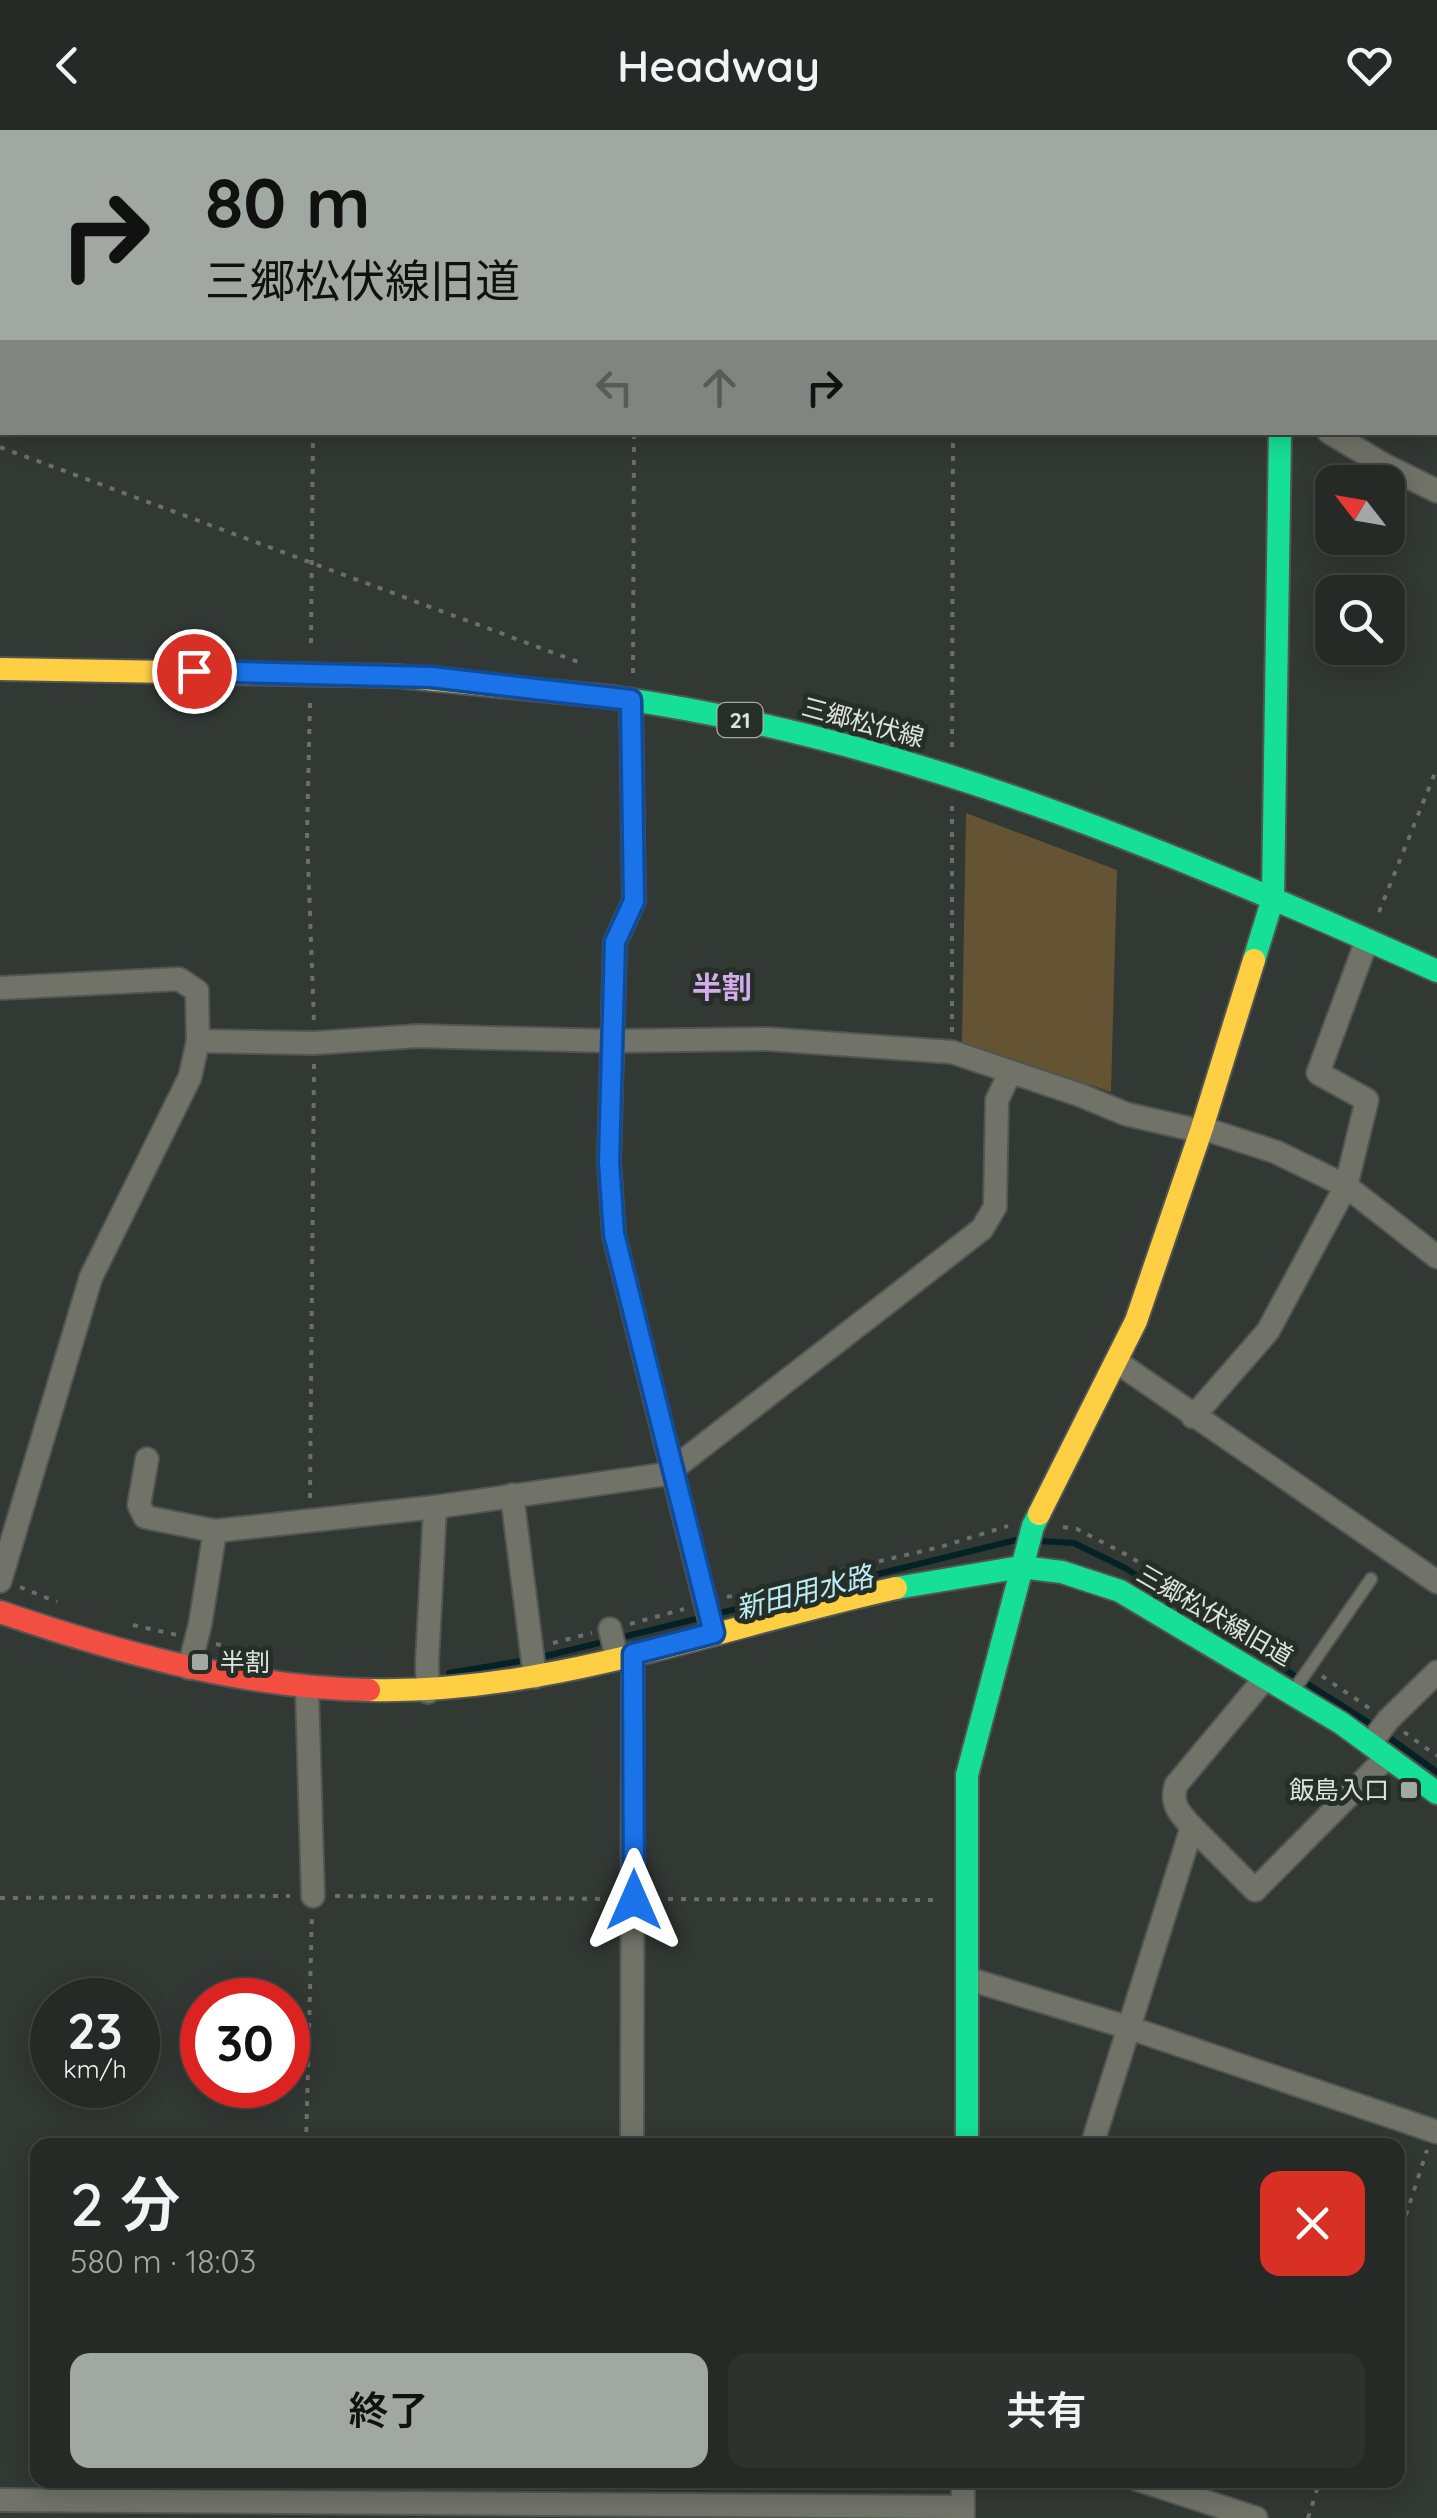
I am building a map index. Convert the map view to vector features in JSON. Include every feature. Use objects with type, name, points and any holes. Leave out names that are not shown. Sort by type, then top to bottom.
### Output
[{"type":"street","points":[[967,2138],[967,1774],[1033,1526],[1136,1320],[1201,1130],[1273,898],[1280,435]]},
{"type":"street","points":[[1335,435],[1437,491]]},
{"type":"street","name":"三郷松伏線","points":[[0,669],[431,677],[631,700],[771,726],[952,774],[1114,832],[1437,971]]},
{"type":"street","points":[[631,700],[634,901],[615,942],[609,1162],[614,1234],[710,1619]]},
{"type":"street","points":[[1193,1417],[1268,1331],[1346,1186],[1367,1100],[1318,1073],[1368,940]]},
{"type":"street","points":[[0,988],[179,979],[197,991],[198,1041],[190,1077],[91,1277],[0,1580]]},
{"type":"street","points":[[198,1041],[314,1043],[418,1036],[767,1039],[952,1052],[1126,1114],[1276,1152],[1346,1186],[1437,1258]]},
{"type":"street","points":[[147,1460],[138,1505],[144,1517],[214,1532],[435,1507],[673,1471],[982,1229],[996,1207],[996,1100],[1010,1073]]},
{"type":"street","points":[[1116,1362],[1437,1582]]},
{"type":"street","points":[[512,1495],[533,1664]]},
{"type":"street","points":[[428,1679],[435,1507]]},
{"type":"street","points":[[192,1656],[214,1532]]},
{"type":"street","name":"三郷松伏線旧道","points":[[0,1612],[71,1637],[192,1656],[307,1690],[533,1664],[618,1647],[710,1619],[1023,1561],[1120,1591],[1266,1677],[1295,1688],[1380,1739],[1437,1793]]},
{"type":"street","points":[[618,1647],[634,1900],[632,2138]]},
{"type":"street","points":[[1266,1677],[1176,1785],[1174,1793],[1176,1810],[1255,1890],[1437,1672]]},
{"type":"street","points":[[307,1690],[313,1896]]},
{"type":"street","points":[[1094,2138],[1192,1827]]},
{"type":"street","points":[[969,1979],[1130,2028],[1435,2131]]},
{"type":"street","points":[[630,2488],[630,2505]]},
{"type":"street","points":[[1164,2488],[1256,2518]]},
{"type":"street","points":[[0,2500],[302,2491],[630,2505],[963,2513]]},
{"type":"lane","points":[[1295,1688],[1372,1579]]},
{"type":"path","points":[[308,1523],[312,1458],[314,1043],[314,936],[308,833],[313,435]]},
{"type":"path","points":[[631,700],[634,435]]},
{"type":"path","points":[[952,1052],[953,435]]},
{"type":"path","points":[[0,447],[597,669]]},
{"type":"path","points":[[1368,940],[1437,768]]},
{"type":"path","points":[[0,1580],[67,1606]]},
{"type":"path","points":[[127,1624],[192,1656]]},
{"type":"path","points":[[306,2138],[313,1896]]},
{"type":"path","points":[[634,1900],[966,1900]]},
{"type":"path","points":[[1405,2219],[1435,2131]]},
{"type":"path","points":[[1308,2518],[1317,2488]]},
{"type":"shaded area","points":[[966,813],[1117,870],[1111,1092],[962,1042]]},
{"type":"waterway","name":"新田用水路","points":[[538,1658],[1016,1540]]},
{"type":"waterway","name":"新田用水路","points":[[1039,1541],[1074,1543],[1125,1568],[1374,1726]]},
{"type":"waterway","name":"新田用水路","points":[[449,1673],[526,1660]]},
{"type":"waterway","name":"新田用水路","points":[[1384,1734],[1437,1772]]},
{"type":"traffic: fast","points":[[1254,960],[1273,898],[1280,435]]},
{"type":"traffic: fast","points":[[611,697],[719,715],[826,740],[1033,804],[1236,883],[1437,971]]},
{"type":"traffic: fast","points":[[967,2138],[967,1775],[1039,1514]]},
{"type":"traffic: fast","points":[[896,1588],[1021,1567],[1062,1572],[1120,1591],[1341,1723],[1437,1793]]},
{"type":"traffic: slow","points":[[0,669],[396,676],[611,697]]},
{"type":"traffic: slow","points":[[1039,1514],[1136,1321],[1254,960]]},
{"type":"traffic: slow","points":[[369,1690],[435,1689],[568,1670],[896,1588]]},
{"type":"traffic: jam","points":[[0,1612],[136,1654],[228,1675],[369,1690]]},
{"type":"place","name":"半割","points":[[200,1662]]},
{"type":"place","name":"飯島入口","points":[[1409,1790]]},
{"type":"district","name":"半割","points":[[722,988]]},
{"type":"route","points":[[194,671],[431,677],[631,700],[634,901],[615,942],[609,1162],[614,1234],[714,1633],[633,1654],[634,1900]]}]
